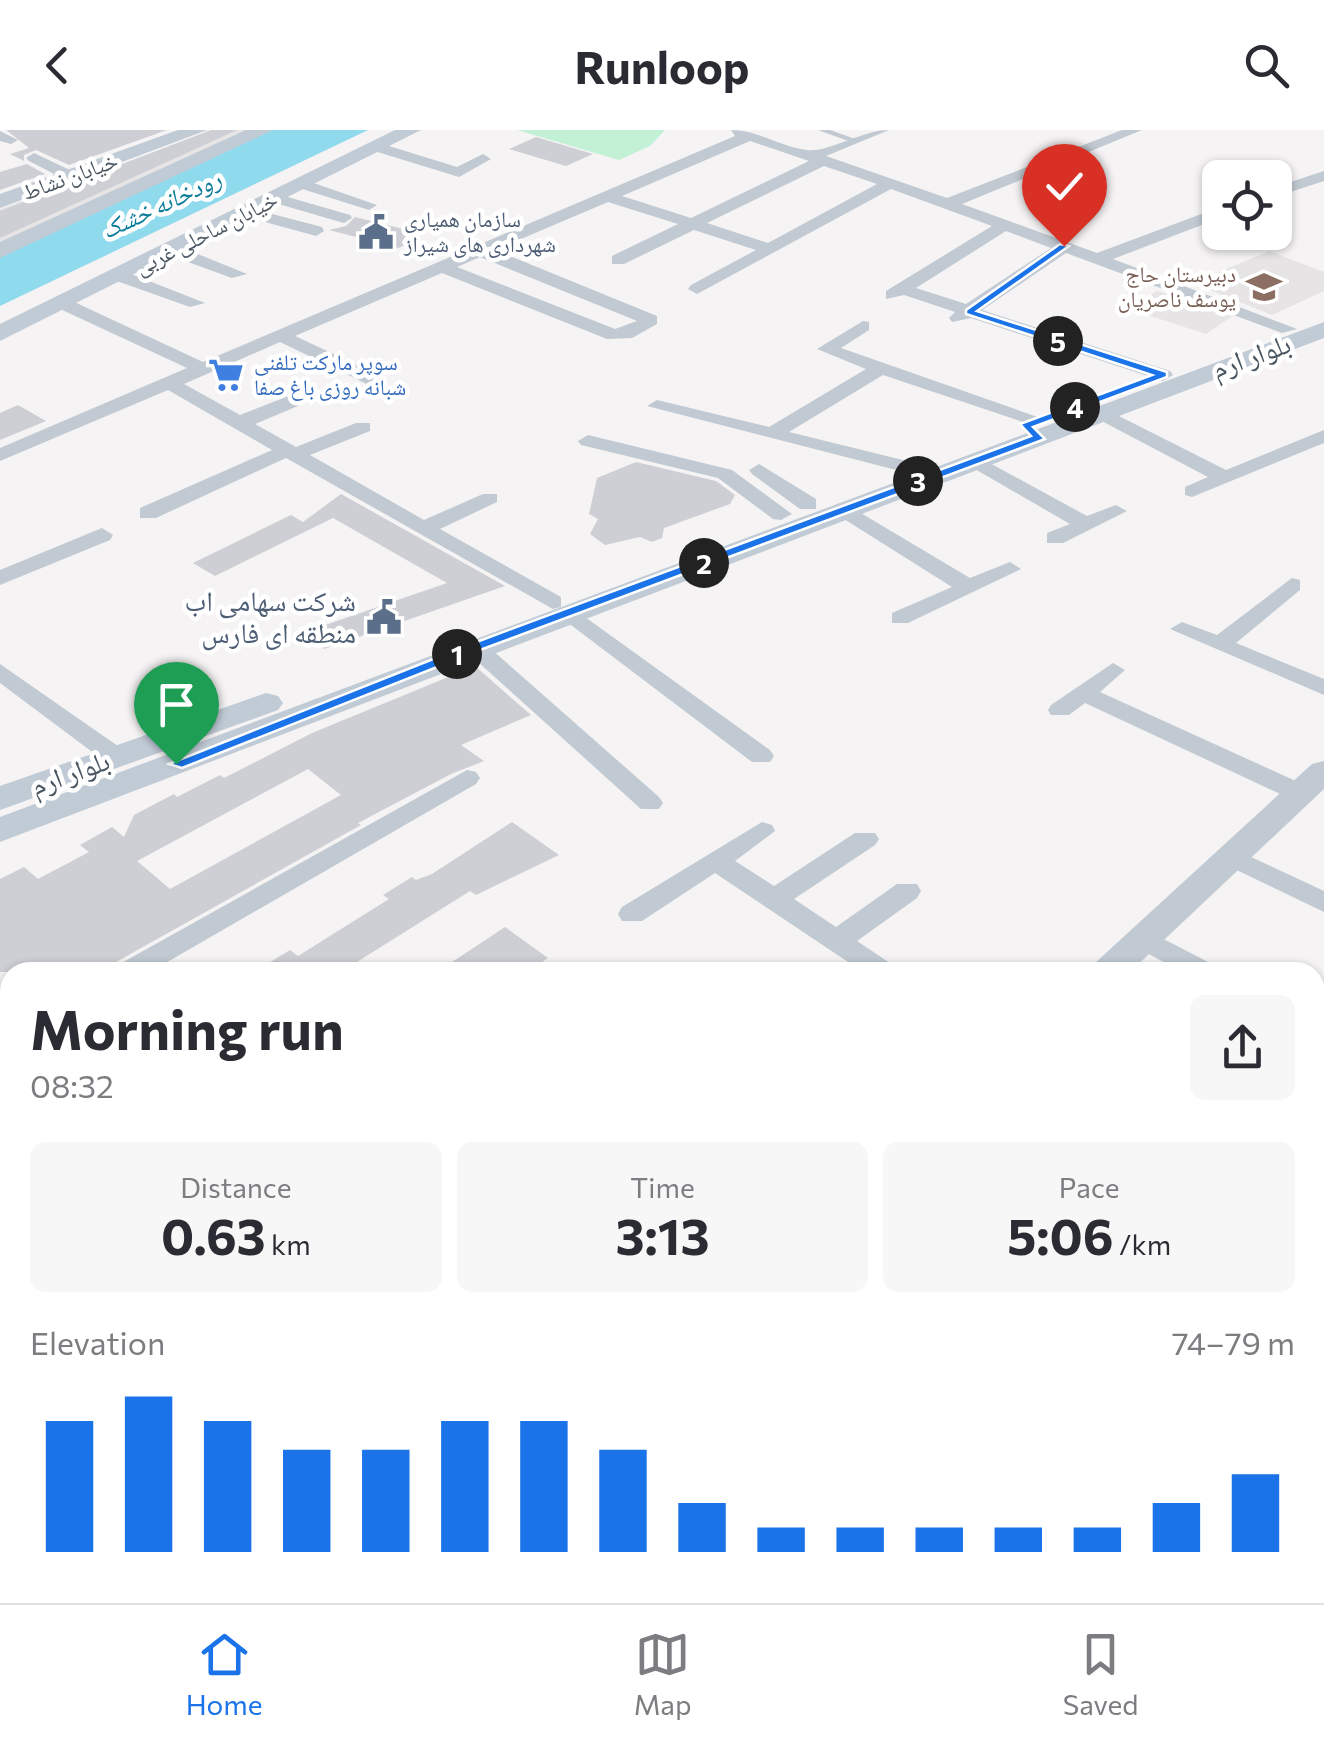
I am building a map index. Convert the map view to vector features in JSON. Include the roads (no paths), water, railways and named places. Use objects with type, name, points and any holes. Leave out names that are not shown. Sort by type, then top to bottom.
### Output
[{"type":"main road","name":"خیابان نشاط","points":[[0,201],[197,130]]},
{"type":"main road","points":[[0,250],[263,130]]},
{"type":"main road","name":"خیابان ساحلی غربی","points":[[0,334],[302,184],[376,139],[411,130]]},
{"type":"main road","points":[[0,313],[112,253],[376,139]]},
{"type":"main road","points":[[0,313],[136,250],[242,213]]},
{"type":"main road","name":"بلوار ارم","points":[[0,799],[844,509],[974,461],[1035,428],[1163,375],[1314,330]]},
{"type":"main road","name":"بلوار ارم","points":[[0,830],[476,647],[795,509],[908,467],[1035,428],[1100,413],[1314,330]]},
{"type":"street","points":[[618,260],[854,140],[882,130]]},
{"type":"street","points":[[947,204],[1135,130]]},
{"type":"street","points":[[0,455],[610,197],[743,134],[1314,330]]},
{"type":"street","points":[[376,139],[459,172]]},
{"type":"street","points":[[34,158],[70,176]]},
{"type":"street","points":[[439,182],[483,159]]},
{"type":"street","points":[[1292,186],[1324,176]]},
{"type":"street","points":[[697,289],[890,183]]},
{"type":"street","points":[[302,184],[369,205]]},
{"type":"street","points":[[610,197],[770,249]]},
{"type":"street","points":[[274,198],[344,218]]},
{"type":"street","points":[[242,213],[316,231]]},
{"type":"street","points":[[1098,259],[1202,219]]},
{"type":"street","points":[[1006,225],[894,294],[1163,375]]},
{"type":"street","points":[[961,317],[1064,246]]},
{"type":"street","points":[[172,250],[238,274]]},
{"type":"street","points":[[444,267],[619,335],[650,317],[481,251]]},
{"type":"street","points":[[120,276],[196,303]]},
{"type":"street","points":[[64,304],[204,369]]},
{"type":"street","points":[[862,326],[826,349],[1035,428]]},
{"type":"street","points":[[282,336],[378,382]]},
{"type":"street","points":[[774,433],[881,368]]},
{"type":"street","points":[[169,383],[562,608],[761,756]]},
{"type":"street","points":[[239,422],[303,397]]},
{"type":"street","points":[[657,406],[908,467]]},
{"type":"street","points":[[1100,413],[1224,477]]},
{"type":"street","points":[[148,513],[291,452],[363,427]]},
{"type":"street","points":[[1192,491],[1324,436]]},
{"type":"street","points":[[588,441],[725,474],[795,509]]},
{"type":"street","points":[[974,461],[1086,524]]},
{"type":"street","points":[[759,470],[795,509]]},
{"type":"street","points":[[424,528],[490,498]]},
{"type":"street","points":[[844,509],[968,587]]},
{"type":"street","points":[[1055,538],[1116,511]]},
{"type":"street","points":[[0,578],[102,535]]},
{"type":"street","points":[[900,618],[1010,569]]},
{"type":"street","points":[[1220,644],[1292,585]]},
{"type":"street","points":[[1182,628],[1324,688]]},
{"type":"street","points":[[476,647],[650,803]]},
{"type":"street","points":[[1060,710],[1113,670]]},
{"type":"street","points":[[0,671],[116,757]]},
{"type":"street","points":[[1083,693],[1312,782],[1119,962]]},
{"type":"street","points":[[145,962],[467,778]]},
{"type":"street","points":[[632,914],[762,831]]},
{"type":"street","points":[[774,899],[865,839]]},
{"type":"street","points":[[1232,857],[1324,903]]},
{"type":"street","points":[[716,861],[868,962]]},
{"type":"street","points":[[837,942],[907,891]]},
{"type":"street","points":[[1144,939],[1186,962]]},
{"type":"lane","points":[[822,130],[854,140]]},
{"type":"water","name":"رودخانه خشک","points":[[271,130],[368,130],[0,306],[0,256]]},
{"type":"place","name":"سازمان همیاری شهرداری های شیراز","points":[[376,232]]},
{"type":"place","name":"دبیرستان حاج یوسف ناصریان","points":[[1264,287]]},
{"type":"place","name":"سوپر مارکت تلفنی شبانه روزی باغ صفا","points":[[226,375]]},
{"type":"place","name":"شرکت سهامی اب منطقه ای فارس","points":[[384,617]]}]
